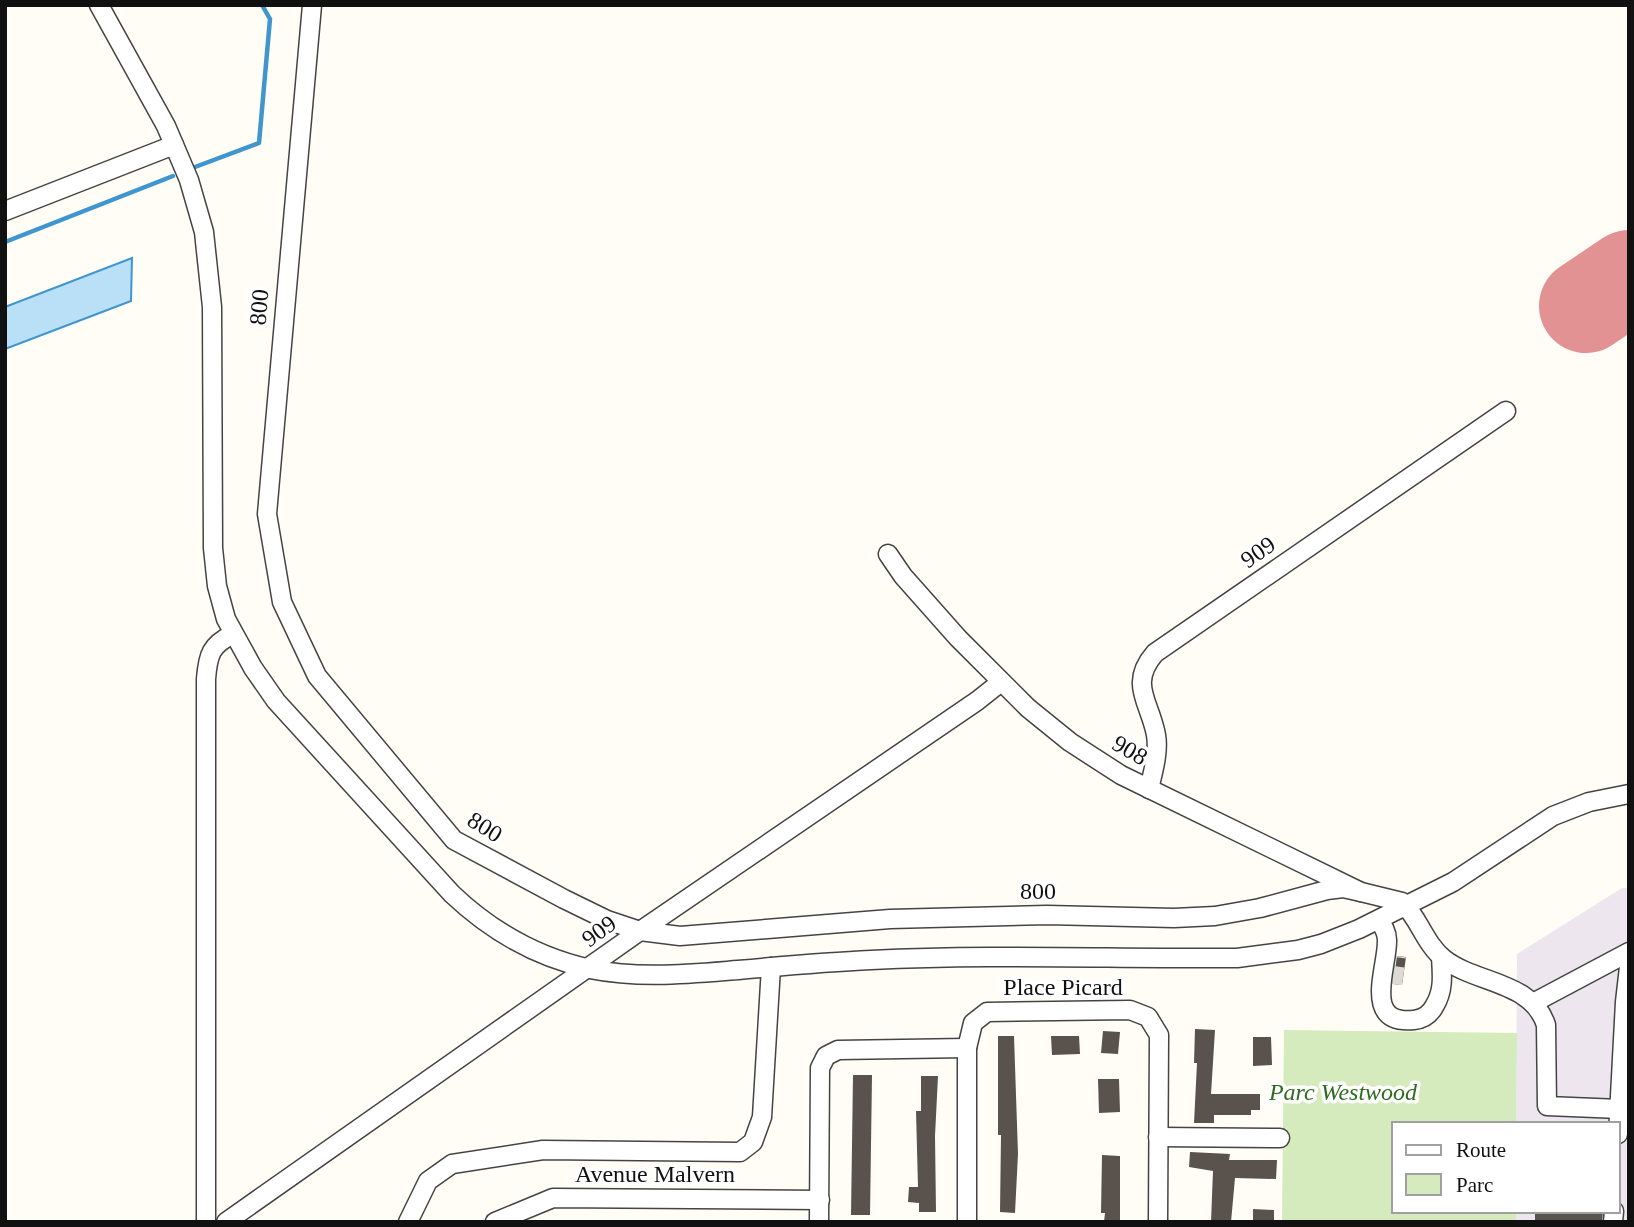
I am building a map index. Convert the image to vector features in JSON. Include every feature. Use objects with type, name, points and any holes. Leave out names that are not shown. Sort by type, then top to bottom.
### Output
[{"type":"street","points":[[99,5],[174,145],[196,198],[204,232],[213,334],[213,548],[219,594],[226,619],[253,668],[276,701],[469,910],[499,934],[535,951],[589,968],[623,974],[667,976],[919,958],[1260,956],[1321,944],[1382,918],[1452,883],[1553,816],[1589,802],[1629,794]]},
{"type":"street","name":"800","points":[[312,5],[267,514],[282,602],[317,676],[454,840],[607,920],[640,931],[680,936],[890,919],[1091,915],[1174,918],[1215,916],[1260,908],[1328,890],[1343,888],[1361,892]]},
{"type":"street","points":[[5,211],[174,145]]},
{"type":"street","name":"909","points":[[1149,789],[1157,748],[1156,733],[1147,711],[1142,676],[1146,664],[1155,653],[1506,411]]},
{"type":"street","name":"908","points":[[888,554],[924,600],[1001,682],[1070,742],[1121,775],[1149,789],[1361,892],[1399,901],[1406,906]]},
{"type":"street","points":[[206,1222],[206,679],[213,648],[218,641],[233,634]]},
{"type":"street","name":"909","points":[[226,1222],[640,931],[966,709],[1001,682]]},
{"type":"street","points":[[1406,906],[1441,957],[1460,968],[1522,994],[1543,1016],[1546,1025],[1547,1106],[1620,1109]]},
{"type":"street","points":[[1382,918],[1396,937],[1396,956]]},
{"type":"street","points":[[1382,918],[1387,937],[1380,987],[1381,1002],[1391,1015],[1413,1021],[1430,1013],[1440,996],[1443,978],[1441,957]]},
{"type":"street","points":[[1533,1003],[1629,952]]},
{"type":"street","points":[[408,1222],[428,1181],[452,1164],[543,1150],[740,1152],[753,1142],[762,1117],[771,967]]},
{"type":"street","points":[[1619,1122],[1629,967]]},
{"type":"street","points":[[1393,984],[1393,1006],[1401,1016],[1413,1021]]},
{"type":"street","name":"Place Picard","points":[[967,1048],[973,1023],[988,1013],[1130,1010],[1148,1017],[1158,1035],[1158,1138]]},
{"type":"street","points":[[819,1222],[820,1068],[826,1056],[838,1050],[967,1048],[967,1222]]},
{"type":"street","points":[[1158,1222],[1158,1138],[1280,1138]]},
{"type":"street","name":"Avenue Malvern","points":[[495,1222],[552,1198],[820,1200]]},
{"type":"shaded area","points":[[1622,888],[1629,888],[1629,1222],[1516,1222],[1516,1213],[1620,1213],[1620,1122],[1516,1122],[1517,954]]},
{"type":"green space","name":"Parc Westwood","points":[[1284,1030],[1517,1033],[1516,1122],[1392,1122],[1392,1213],[1516,1213],[1516,1222],[1282,1222]]},
{"type":"water","points":[[132,258],[131,301],[5,349],[5,307]]},
{"type":"building","points":[[1397,956],[1406,957],[1402,985],[1393,984]]},
{"type":"building","points":[[1195,1029],[1215,1030],[1211,1094],[1260,1094],[1260,1110],[1251,1110],[1251,1115],[1214,1115],[1214,1123],[1194,1123],[1197,1063],[1194,1063]]},
{"type":"building","points":[[1103,1031],[1120,1032],[1118,1054],[1101,1053]]},
{"type":"building","points":[[998,1036],[1014,1036],[1018,1154],[1015,1213],[1000,1212]]},
{"type":"building","points":[[1051,1036],[1079,1036],[1080,1054],[1052,1055]]},
{"type":"building","points":[[1253,1037],[1271,1037],[1272,1065],[1253,1066]]},
{"type":"building","points":[[853,1075],[872,1075],[870,1215],[851,1215]]},
{"type":"building","points":[[921,1076],[938,1076],[935,1136],[936,1212],[919,1212],[919,1203],[908,1202],[909,1187],[918,1187],[916,1111],[921,1111]]},
{"type":"building","points":[[1098,1079],[1119,1079],[1120,1112],[1099,1113]]},
{"type":"building","points":[[1190,1152],[1230,1154],[1229,1160],[1277,1160],[1276,1179],[1235,1178],[1231,1222],[1211,1222],[1213,1171],[1189,1167]]},
{"type":"building","points":[[1102,1155],[1120,1156],[1120,1222],[1104,1222],[1105,1213],[1101,1213]]},
{"type":"building","points":[[1253,1209],[1274,1210],[1274,1222],[1253,1222]]},
{"type":"building","points":[[1535,1213],[1603,1213],[1602,1222],[1535,1222]]},
{"type":"waterway","points":[[195,167],[259,143],[270,19],[262,5]]},
{"type":"waterway","points":[[5,242],[173,176]]},
{"type":"runway","points":[[1586,306],[1629,277]]},
{"type":"tunnel","points":[[1393,984],[1397,956]]}]
